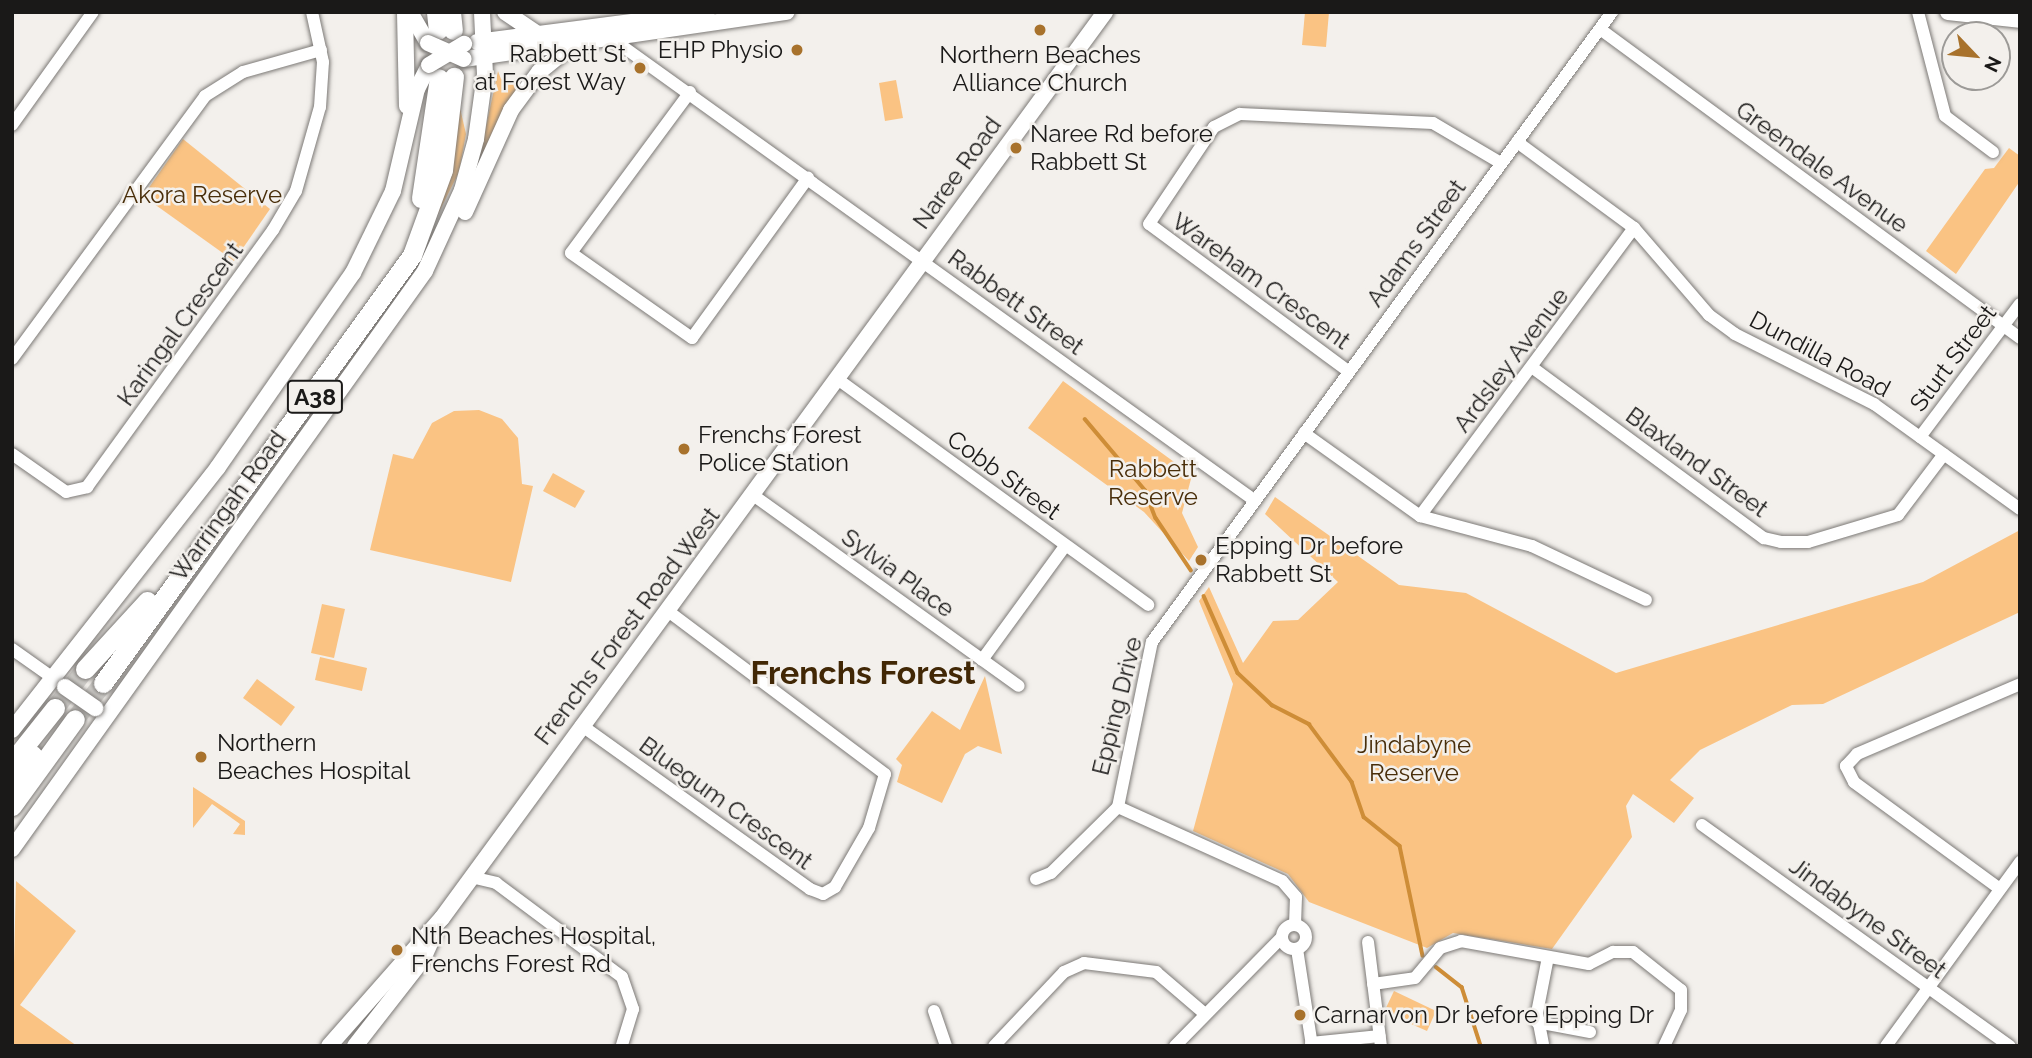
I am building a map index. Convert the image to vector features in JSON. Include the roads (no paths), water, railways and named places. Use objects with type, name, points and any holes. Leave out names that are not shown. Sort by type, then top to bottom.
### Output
[{"type":"highway","name":"Warringah Road","points":[[441,74],[443,170],[412,255],[93,677],[326,362],[401,249],[429,167],[441,74]]},
{"type":"highway","points":[[12,762],[65,713]]},
{"type":"highway","points":[[12,782],[65,713]]},
{"type":"highway","points":[[12,806],[65,713]]},
{"type":"main road","points":[[407,12],[448,33],[485,58],[787,12]]},
{"type":"main road","name":"A38","points":[[407,12],[407,137]]},
{"type":"main road","name":"Warringah Road","points":[[12,849],[101,712],[399,313],[462,190],[480,122],[485,58],[482,12]]},
{"type":"main road","points":[[505,12],[538,34]]},
{"type":"main road","points":[[448,33],[485,41],[707,12]]},
{"type":"main road","name":"Naree Road","points":[[922,260],[1105,12]]},
{"type":"main road","points":[[1948,12],[2020,20]]},
{"type":"main road","points":[[441,74],[442,53],[448,33]]},
{"type":"main road","points":[[442,53],[448,33]]},
{"type":"main road","points":[[399,313],[450,243],[511,110],[539,72],[574,45]]},
{"type":"main road","name":"Warringah Road","points":[[12,730],[60,682],[218,467],[353,273],[384,213],[407,137],[441,74]]},
{"type":"main road","name":"Frenchs Forest Road West","points":[[329,1046],[442,918],[922,260]]},
{"type":"main road","points":[[60,682],[101,712]]},
{"type":"main road","name":"Frenchs Forest Road West","points":[[355,1046],[423,959],[442,918]]},
{"type":"street","points":[[12,125],[93,12]]},
{"type":"street","name":"Karingal Crescent","points":[[12,454],[66,492],[82,491],[289,204],[320,107],[321,50],[312,12]]},
{"type":"street","name":"Adams Street","points":[[1254,500],[1612,12]]},
{"type":"street","points":[[1918,12],[1945,116],[1993,152]]},
{"type":"street","name":"Greendale Avenue","points":[[1600,29],[2020,338]]},
{"type":"street","name":"Rabbett Street","points":[[611,38],[690,92],[1254,500]]},
{"type":"street","points":[[12,359],[205,96],[243,72],[321,50]]},
{"type":"street","points":[[690,92],[571,253],[692,338],[808,178]]},
{"type":"street","name":"Wareham Crescent","points":[[1348,371],[1149,224],[1214,127],[1240,114],[1433,123],[1501,163]]},
{"type":"street","name":"Dundilla Road","points":[[1517,142],[1634,228],[1717,322],[1767,355],[1874,404],[2020,509]]},
{"type":"street","name":"Ardsley Avenue","points":[[1420,516],[1533,368],[1634,228]]},
{"type":"street","name":"Sturt Street","points":[[1920,437],[2020,304]]},
{"type":"street","name":"Blaxland Street","points":[[1533,368],[1764,538],[1781,542],[1808,542],[1898,515],[1944,454]]},
{"type":"street","name":"Cobb Street","points":[[836,378],[1148,605]]},
{"type":"street","points":[[1304,433],[1420,516],[1532,546],[1646,600]]},
{"type":"street","name":"Sylvia Place","points":[[753,495],[1019,686]]},
{"type":"street","name":"Epping Drive","points":[[1254,500],[1152,642],[1118,807],[1282,881],[1296,897],[1295,925],[1306,937],[1297,949]]},
{"type":"street","points":[[982,660],[1065,546]]},
{"type":"street","name":"Bluegum Crescent","points":[[581,725],[810,889],[822,894],[835,887],[869,828],[885,774],[668,611]]},
{"type":"street","points":[[12,649],[60,682]]},
{"type":"street","points":[[2000,889],[1854,782],[1846,766],[1857,754],[2020,684]]},
{"type":"street","points":[[1036,879],[1051,873],[1118,807]]},
{"type":"street","name":"Jindabyne Street","points":[[1702,825],[2010,1046]]},
{"type":"street","points":[[1886,1046],[2020,862]]},
{"type":"street","points":[[471,877],[496,883],[622,977],[633,1009],[622,1046]]},
{"type":"street","points":[[1175,1046],[1295,925]]},
{"type":"street","points":[[1281,938],[1297,949],[1311,1044],[1380,1041],[1368,942]]},
{"type":"street","points":[[1373,984],[1415,978],[1440,948],[1461,941],[1589,964],[1613,952],[1633,952],[1677,982],[1681,1010],[1664,1046]]},
{"type":"street","points":[[1543,1044],[1537,1022],[1548,957]]},
{"type":"street","points":[[994,1046],[1064,972],[1084,963],[1156,972],[1205,1014]]},
{"type":"street","points":[[934,1012],[946,1046]]},
{"type":"street","points":[[1537,1022],[1590,1032]]},
{"type":"waterway","points":[[1085,419],[1145,490],[1156,518],[1191,570]]},
{"type":"waterway","points":[[1204,596],[1238,673],[1272,705],[1309,724],[1352,782],[1364,817],[1400,846],[1423,956]]},
{"type":"waterway","points":[[1436,967],[1462,987],[1481,1046]]},
{"type":"tunnel","points":[[55,708],[85,669]]},
{"type":"tunnel","points":[[75,719],[103,683]]},
{"type":"place","name":"Northern Beaches Alliance Church","points":[[1040,30]]},
{"type":"place","name":"EHP Physio","points":[[797,50]]},
{"type":"place","name":"Rabbett St at Forest Way","points":[[640,68]]},
{"type":"place","name":"Naree Rd before Rabbett St","points":[[1016,148]]},
{"type":"place","name":"Frenchs Forest Police Station","points":[[684,449]]},
{"type":"place","name":"Epping Dr before Rabbett St","points":[[1201,560]]},
{"type":"place","name":"Northern Beaches Hospital","points":[[201,757]]},
{"type":"place","name":"Nth Beaches Hospital, Frenchs Forest Rd","points":[[397,950]]},
{"type":"place","name":"Carnarvon Dr before Epping Dr","points":[[1300,1015]]},
{"type":"district","name":"Frenchs Forest","points":[[863,673]]},
{"type":"park label","name":"Akora Reserve","points":[[202,195]]},
{"type":"park label","name":"Rabbett Reserve","points":[[1153,483]]},
{"type":"park label","name":"Jindabyne Reserve","points":[[1414,759]]}]
